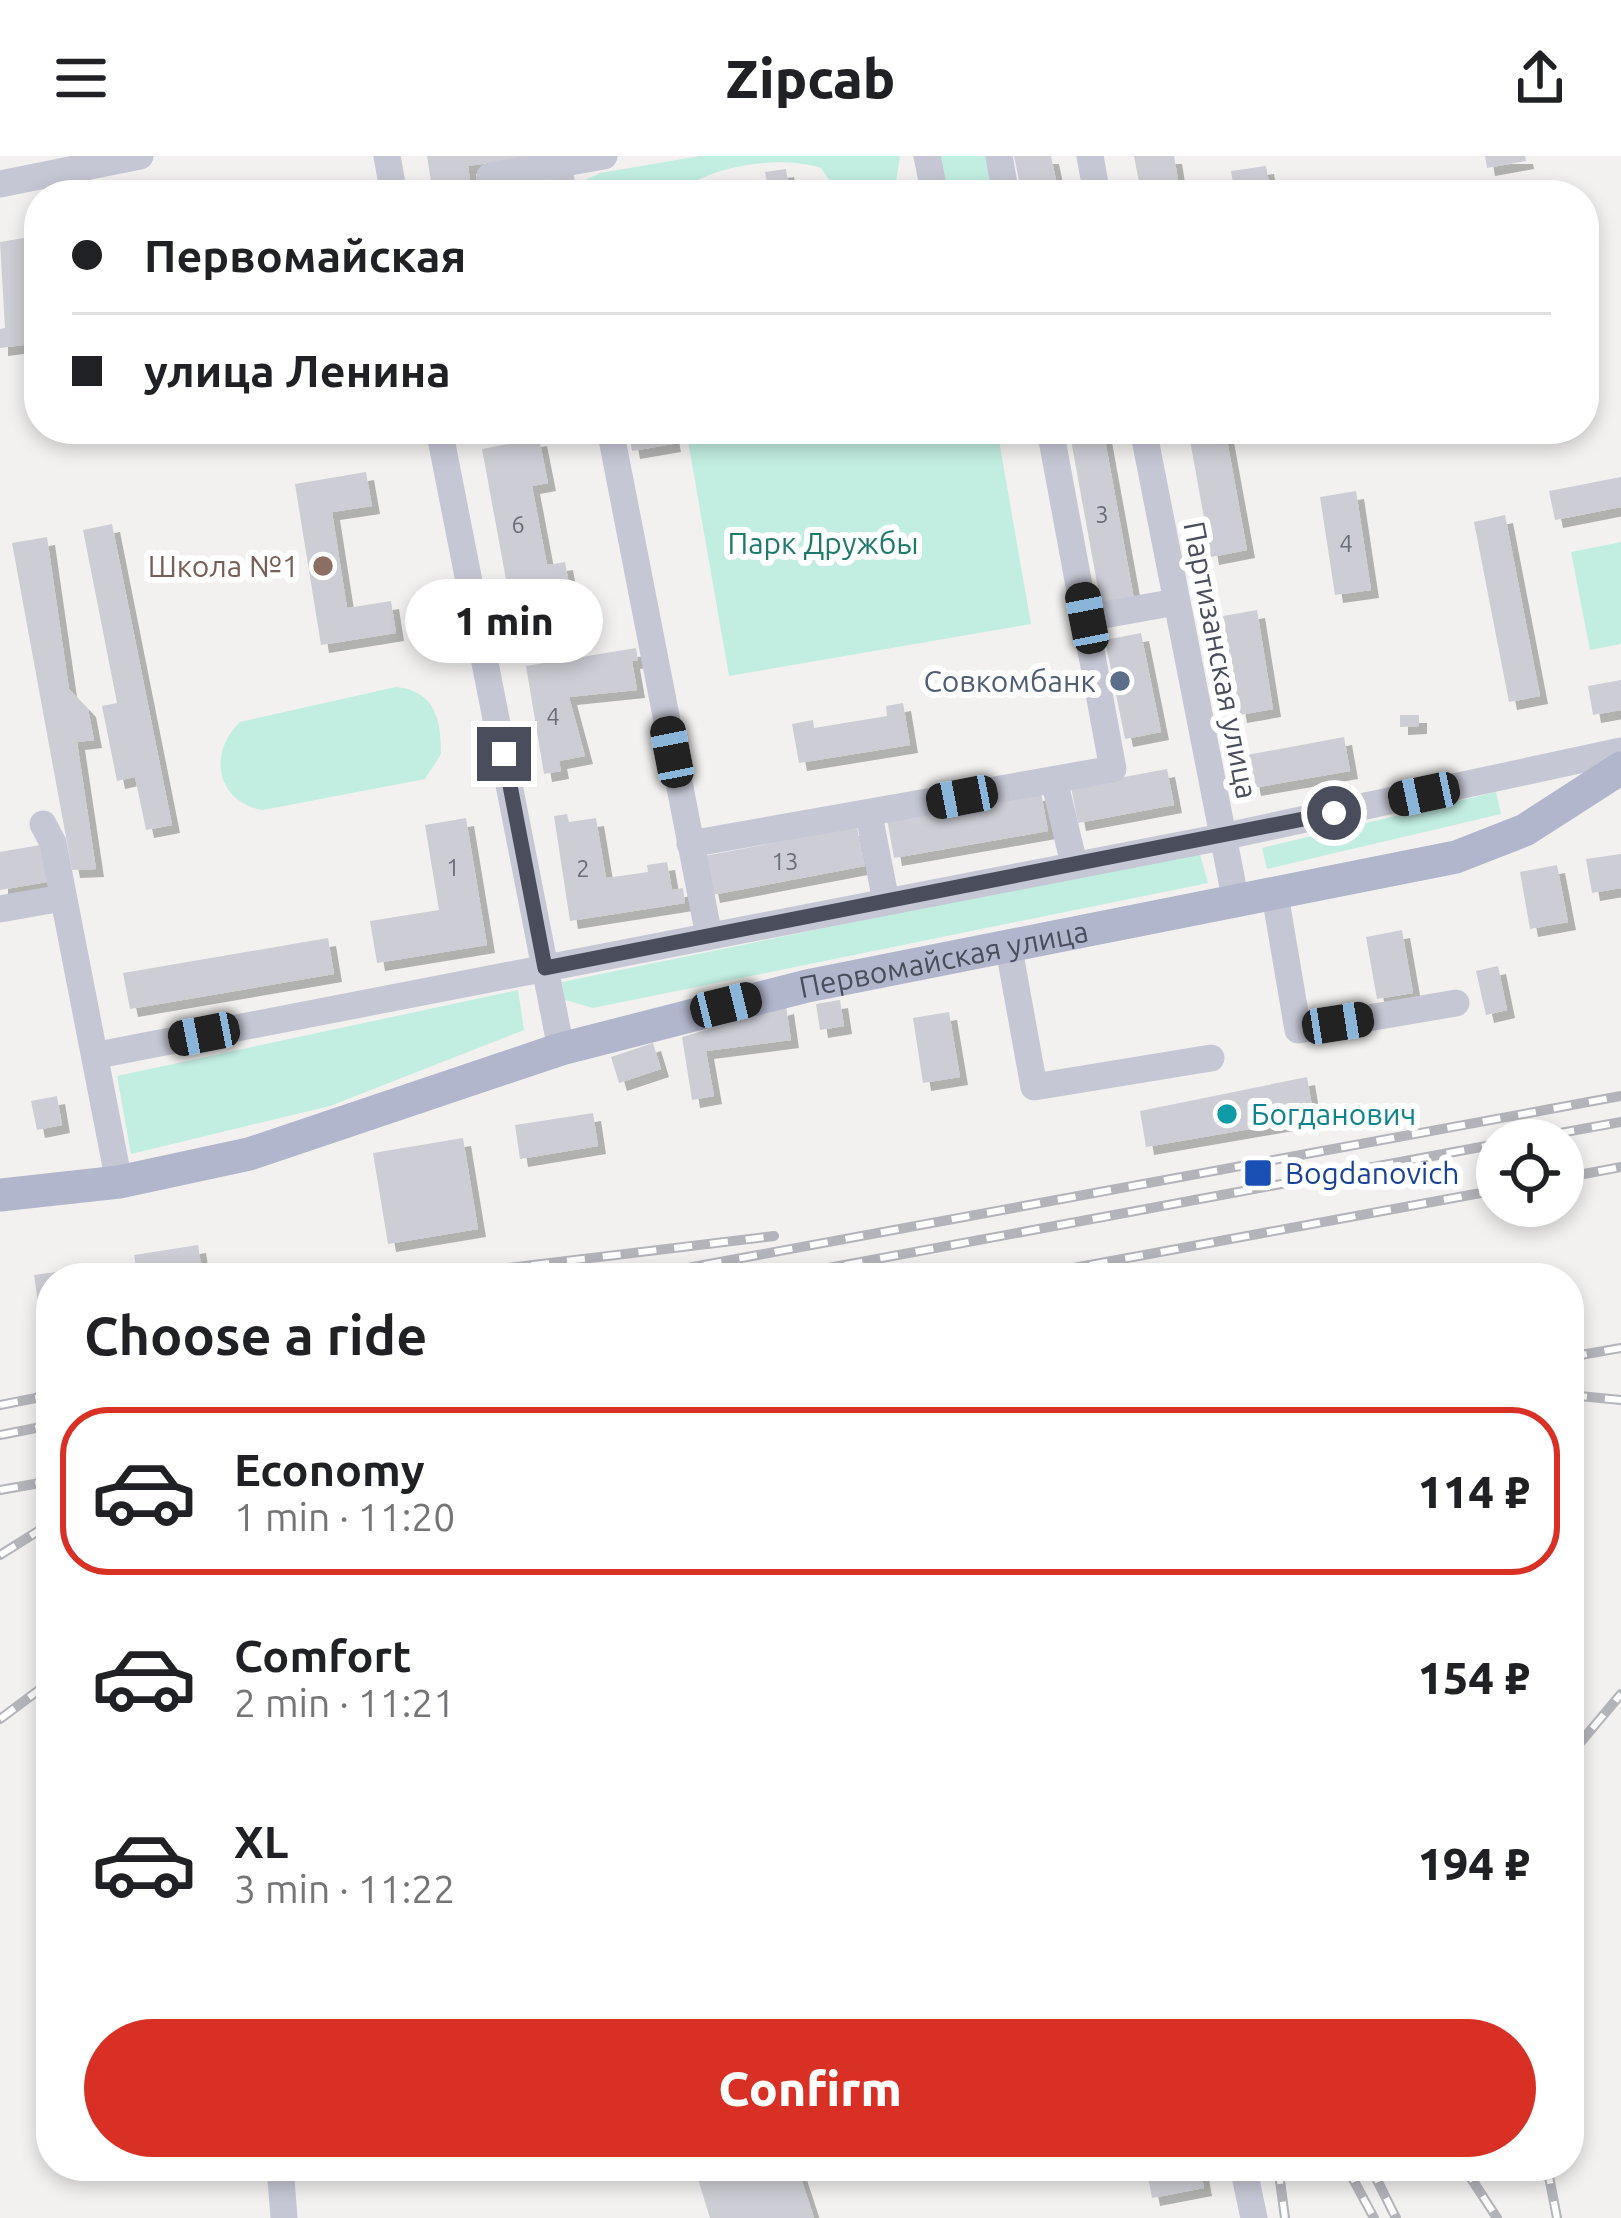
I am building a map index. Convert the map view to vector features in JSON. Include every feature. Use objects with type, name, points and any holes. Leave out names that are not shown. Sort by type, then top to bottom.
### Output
[{"type":"main road","name":"Первомайская улица","points":[[0,1195],[119,1182],[249,1154],[562,1049],[807,986],[1456,856],[1525,830],[1621,768]]},
{"type":"street","points":[[0,184],[140,156]]},
{"type":"street","points":[[490,176],[557,160],[604,156]]},
{"type":"street","points":[[442,444],[562,1049]]},
{"type":"street","points":[[613,444],[709,936]]},
{"type":"street","points":[[690,844],[1113,769],[1053,444]]},
{"type":"street","name":"Партизанская улица","points":[[1146,444],[1236,902]]},
{"type":"street","points":[[1087,618],[1176,602]]},
{"type":"street","points":[[98,1054],[1222,837],[1621,751]]},
{"type":"street","points":[[1054,780],[1074,864]]},
{"type":"street","points":[[869,814],[886,901]]},
{"type":"street","points":[[43,824],[53,843],[98,1054],[119,1182]]},
{"type":"street","points":[[1275,895],[1298,1030],[1456,1003]]},
{"type":"street","points":[[0,908],[62,898]]},
{"type":"street","points":[[1009,949],[1034,1088],[1211,1058]]},
{"type":"street","points":[[281,2181],[284,2218]]},
{"type":"street","points":[[1247,2181],[1255,2218]]},
{"type":"green space","points":[[700,156],[900,156],[896,180],[829,180],[821,168],[773,162],[698,180],[585,180],[600,173]]},
{"type":"green space","points":[[935,156],[989,156],[994,180],[940,180]]},
{"type":"green space","name":"Парк Дружбы","points":[[689,444],[1000,444],[1031,624],[729,676]]},
{"type":"green space","points":[[1621,542],[1621,644],[1590,650],[1571,552]]},
{"type":"green space","points":[[396,687],[419,694],[437,718],[441,754],[425,779],[263,810],[235,798],[227,787],[222,775],[223,748],[240,722]]},
{"type":"green space","points":[[1496,792],[1501,814],[1267,869],[1262,848]]},
{"type":"green space","points":[[1199,851],[1208,883],[593,1008],[565,1000],[562,982]]},
{"type":"green space","points":[[518,990],[524,1030],[330,1106],[131,1154],[117,1076]]},
{"type":"building","points":[[427,156],[539,156],[468,166],[470,180],[431,180]]},
{"type":"building","points":[[1014,156],[1051,156],[1056,180],[1019,180]]},
{"type":"building","points":[[1134,156],[1174,156],[1178,180],[1139,180]]},
{"type":"building","points":[[1485,156],[1525,156],[1526,161],[1487,168]]},
{"type":"building","points":[[1266,166],[1268,180],[1232,180],[1231,171]]},
{"type":"building","points":[[786,169],[788,180],[767,180],[765,172]]},
{"type":"building","points":[[24,238],[24,345],[0,348],[0,329],[5,328],[0,242]]},
{"type":"building","points":[[540,444],[548,483],[532,486],[547,565],[565,562],[572,601],[512,612],[482,449]]},
{"type":"building","points":[[631,444],[673,444],[632,451]]},
{"type":"building","points":[[1072,444],[1106,444],[1134,599],[1101,605]]},
{"type":"building","points":[[1191,444],[1228,444],[1247,550],[1211,557]]},
{"type":"building","points":[[366,472],[372,506],[332,512],[347,608],[391,601],[396,633],[321,645],[295,484]]},
{"type":"building","points":[[1621,477],[1621,507],[1555,520],[1549,491]]},
{"type":"building","points":[[1356,491],[1371,590],[1335,595],[1320,497]]},
{"type":"building","points":[[1505,515],[1540,696],[1509,702],[1474,522]]},
{"type":"building","points":[[112,524],[172,825],[146,830],[135,777],[117,781],[102,706],[117,703],[83,530]]},
{"type":"building","points":[[47,537],[69,689],[88,709],[94,740],[77,742],[96,869],[72,870],[12,543]]},
{"type":"building","points":[[1257,610],[1273,709],[1239,715],[1223,616]]},
{"type":"building","points":[[1141,633],[1161,732],[1125,739],[1105,640]]},
{"type":"building","points":[[636,648],[638,660],[632,661],[637,690],[569,697],[585,756],[559,761],[561,771],[544,774],[526,666]]},
{"type":"building","points":[[1621,680],[1621,710],[1593,715],[1588,686]]},
{"type":"building","points":[[903,703],[910,745],[799,763],[792,724],[813,720],[814,728],[887,716],[886,706]]},
{"type":"building","points":[[1400,715],[1419,715],[1419,726],[1400,727]]},
{"type":"building","points":[[1344,737],[1350,771],[1253,788],[1247,755]]},
{"type":"building","points":[[1167,769],[1174,805],[1078,823],[1071,787]]},
{"type":"building","points":[[1041,792],[1048,831],[894,858],[887,819]]},
{"type":"building","points":[[567,814],[569,822],[596,818],[606,878],[648,872],[647,865],[667,862],[672,890],[683,888],[685,903],[570,921],[554,816]]},
{"type":"building","points":[[466,818],[487,945],[377,963],[370,921],[439,910],[425,825]]},
{"type":"building","points":[[857,827],[865,866],[712,895],[704,856]]},
{"type":"building","points":[[40,845],[47,882],[0,890],[0,852]]},
{"type":"building","points":[[1621,854],[1621,888],[1592,893],[1586,859]]},
{"type":"building","points":[[1557,865],[1568,922],[1530,929],[1520,872]]},
{"type":"building","points":[[1402,930],[1413,993],[1377,999],[1366,937]]},
{"type":"building","points":[[328,938],[334,974],[130,1009],[123,973]]},
{"type":"building","points":[[1498,966],[1507,1010],[1486,1015],[1476,971]]},
{"type":"building","points":[[840,1000],[844,1026],[820,1030],[816,1004]]},
{"type":"building","points":[[786,1006],[791,1040],[706,1051],[714,1096],[692,1100],[682,1037]]},
{"type":"building","points":[[949,1012],[960,1077],[923,1083],[913,1018]]},
{"type":"building","points":[[653,1043],[661,1069],[619,1083],[611,1057]]},
{"type":"building","name":"Богданович","points":[[1307,1077],[1314,1118],[1146,1147],[1140,1111]]},
{"type":"building","points":[[57,1096],[62,1125],[37,1130],[31,1101]]},
{"type":"building","points":[[593,1113],[598,1146],[520,1159],[515,1125]]},
{"type":"building","points":[[463,1138],[478,1229],[388,1244],[373,1153]]},
{"type":"building","points":[[198,1245],[201,1263],[135,1263],[134,1255]]},
{"type":"building","points":[[699,2181],[802,2181],[814,2218],[710,2218]]},
{"type":"building","points":[[1149,2181],[1203,2181],[1204,2188],[1152,2198]]},
{"type":"railway","points":[[714,1263],[1621,1096]]},
{"type":"railway","points":[[1584,1129],[1621,1122]]},
{"type":"railway","points":[[855,1263],[1476,1148]]},
{"type":"railway","points":[[1584,1174],[1621,1167]]},
{"type":"railway","points":[[1100,1263],[1476,1194]]},
{"type":"railway","points":[[549,1263],[774,1236]]},
{"type":"railway","points":[[1584,1354],[1621,1348]]},
{"type":"railway","points":[[1584,1396],[1621,1400]]},
{"type":"railway","points":[[0,1405],[36,1398]]},
{"type":"railway","points":[[0,1435],[36,1428]]},
{"type":"railway","points":[[0,1490],[36,1484]]},
{"type":"railway","points":[[0,1555],[36,1532]]},
{"type":"railway","points":[[0,1719],[36,1692]]},
{"type":"railway","points":[[1584,1738],[1621,1694]]},
{"type":"railway","points":[[1280,2181],[1285,2218]]},
{"type":"railway","points":[[1354,2181],[1374,2218]]},
{"type":"railway","points":[[1378,2181],[1396,2218]]},
{"type":"railway","points":[[1473,2181],[1497,2218]]},
{"type":"railway","points":[[1550,2181],[1557,2218]]},
{"type":"place","name":"Школа №1","points":[[323,566]]},
{"type":"place","name":"Совкомбанк","points":[[1120,681]]},
{"type":"place","name":"Богданович","points":[[1227,1114]]},
{"type":"place","name":"Bogdanovich","points":[[1258,1173]]},
{"type":"route","points":[[504,754],[545,968],[1334,813]]}]
